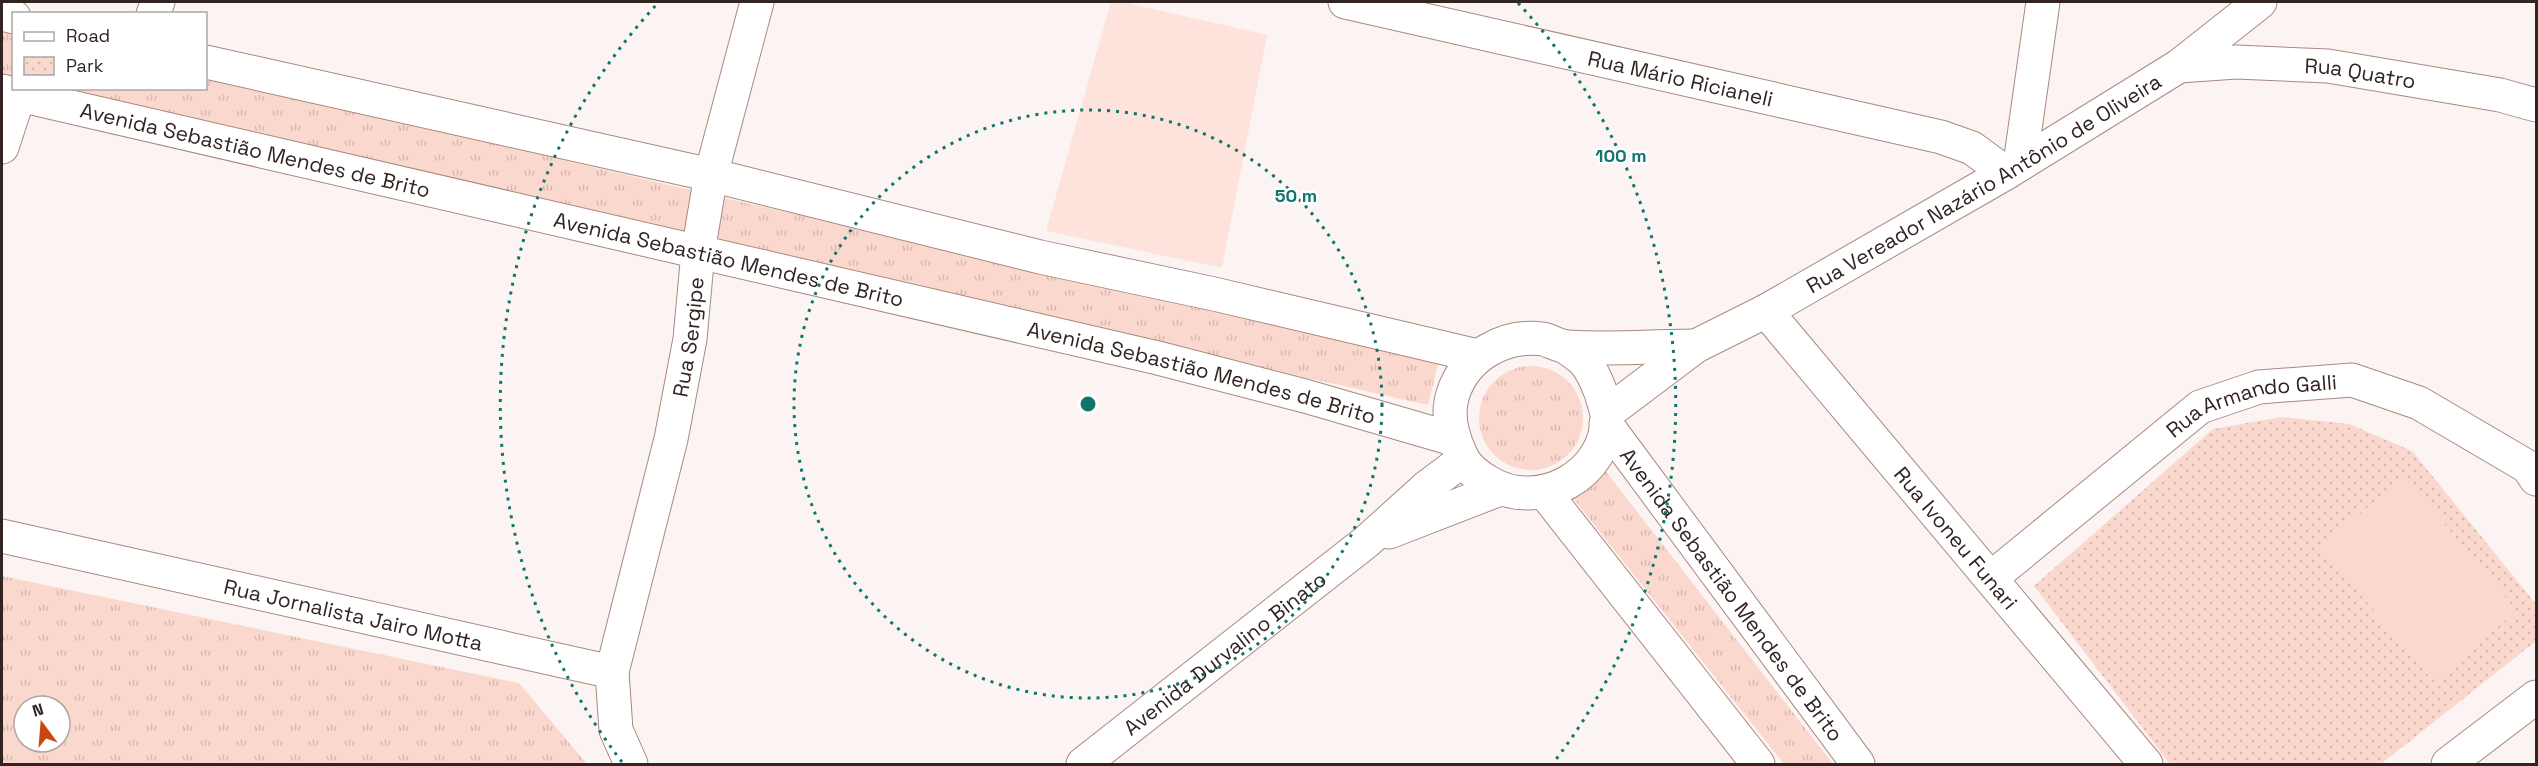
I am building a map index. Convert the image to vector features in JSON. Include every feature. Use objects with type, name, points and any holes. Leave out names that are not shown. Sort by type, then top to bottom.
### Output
[{"type":"main road","name":"Rua Sergipe","points":[[612,672],[671,439],[690,339],[698,252],[711,175],[758,2]]},
{"type":"main road","name":"Rua Mário Ricianeli","points":[[1345,2],[1941,136],[2013,168]]},
{"type":"main road","points":[[2013,168],[2043,2]]},
{"type":"main road","name":"Rua Vereador Nazário Antônio de Oliveira","points":[[1607,419],[1696,346],[1766,311],[2013,168],[2179,66],[2260,2]]},
{"type":"main road","points":[[207,62],[711,175],[1040,257],[1214,294],[1478,356]]},
{"type":"main road","name":"Rua Quatro","points":[[2179,66],[2236,62],[2328,66],[2500,95],[2536,105]]},
{"type":"main road","points":[[2,147],[10,93]]},
{"type":"main road","name":"Avenida Sebastião Mendes de Brito","points":[[10,93],[1158,358],[1305,396],[1458,450]]},
{"type":"main road","name":"Rua Ivoneu Funari","points":[[1766,311],[2146,765]]},
{"type":"main road","points":[[1521,338],[1544,339],[1566,347],[1584,361],[1597,381],[1607,419],[1600,448],[1587,468],[1568,484],[1545,493],[1522,494],[1500,489],[1480,478],[1458,450],[1450,416],[1453,394],[1463,373],[1478,356],[1498,344],[1521,338]]},
{"type":"main road","name":"Rua Vereador Nazário Antônio de Oliveira","points":[[1566,347],[1696,346]]},
{"type":"main road","name":"Rua Armando Galli","points":[[1991,578],[2200,407],[2259,387],[2352,380],[2419,403],[2534,469]]},
{"type":"main road","name":"Avenida Sebastião Mendes de Brito","points":[[1607,419],[1858,765]]},
{"type":"main road","name":"Avenida Durvalino Binato","points":[[1083,765],[1366,542],[1427,487],[1458,450]]},
{"type":"main road","name":"Avenida Durvalino Binato","points":[[1366,542],[1418,519],[1500,489]]},
{"type":"main road","points":[[1545,493],[1758,765]]},
{"type":"main road","name":"Rua Jornalista Jairo Motta","points":[[2,536],[612,672]]},
{"type":"main road","points":[[612,672],[616,730],[631,765]]},
{"type":"main road","points":[[2448,765],[2536,697]]},
{"type":"shaded area","points":[[1111,2],[1123,2],[1267,35],[1222,268],[1046,231]]},
{"type":"green space","points":[[2,26],[12,29],[12,82],[2,79]]},
{"type":"green space","points":[[207,76],[733,200],[1439,360],[1428,405],[724,247],[43,90],[207,90]]},
{"type":"green space","points":[[1531,366],[1551,370],[1568,381],[1579,398],[1583,418],[1579,438],[1568,455],[1551,466],[1531,470],[1511,466],[1494,455],[1483,438],[1479,418],[1483,398],[1494,381],[1511,370]]},
{"type":"green space","points":[[2281,417],[2349,424],[2412,451],[2536,604],[2536,641],[2381,764],[2170,764],[2034,586],[2213,429]]},
{"type":"green space","points":[[1604,469],[1833,764],[1784,764],[1569,493]]},
{"type":"green space","points":[[2405,477],[2517,611],[2433,681],[2320,546]]},
{"type":"green space","points":[[2,576],[519,683],[587,764],[2,764]]}]
